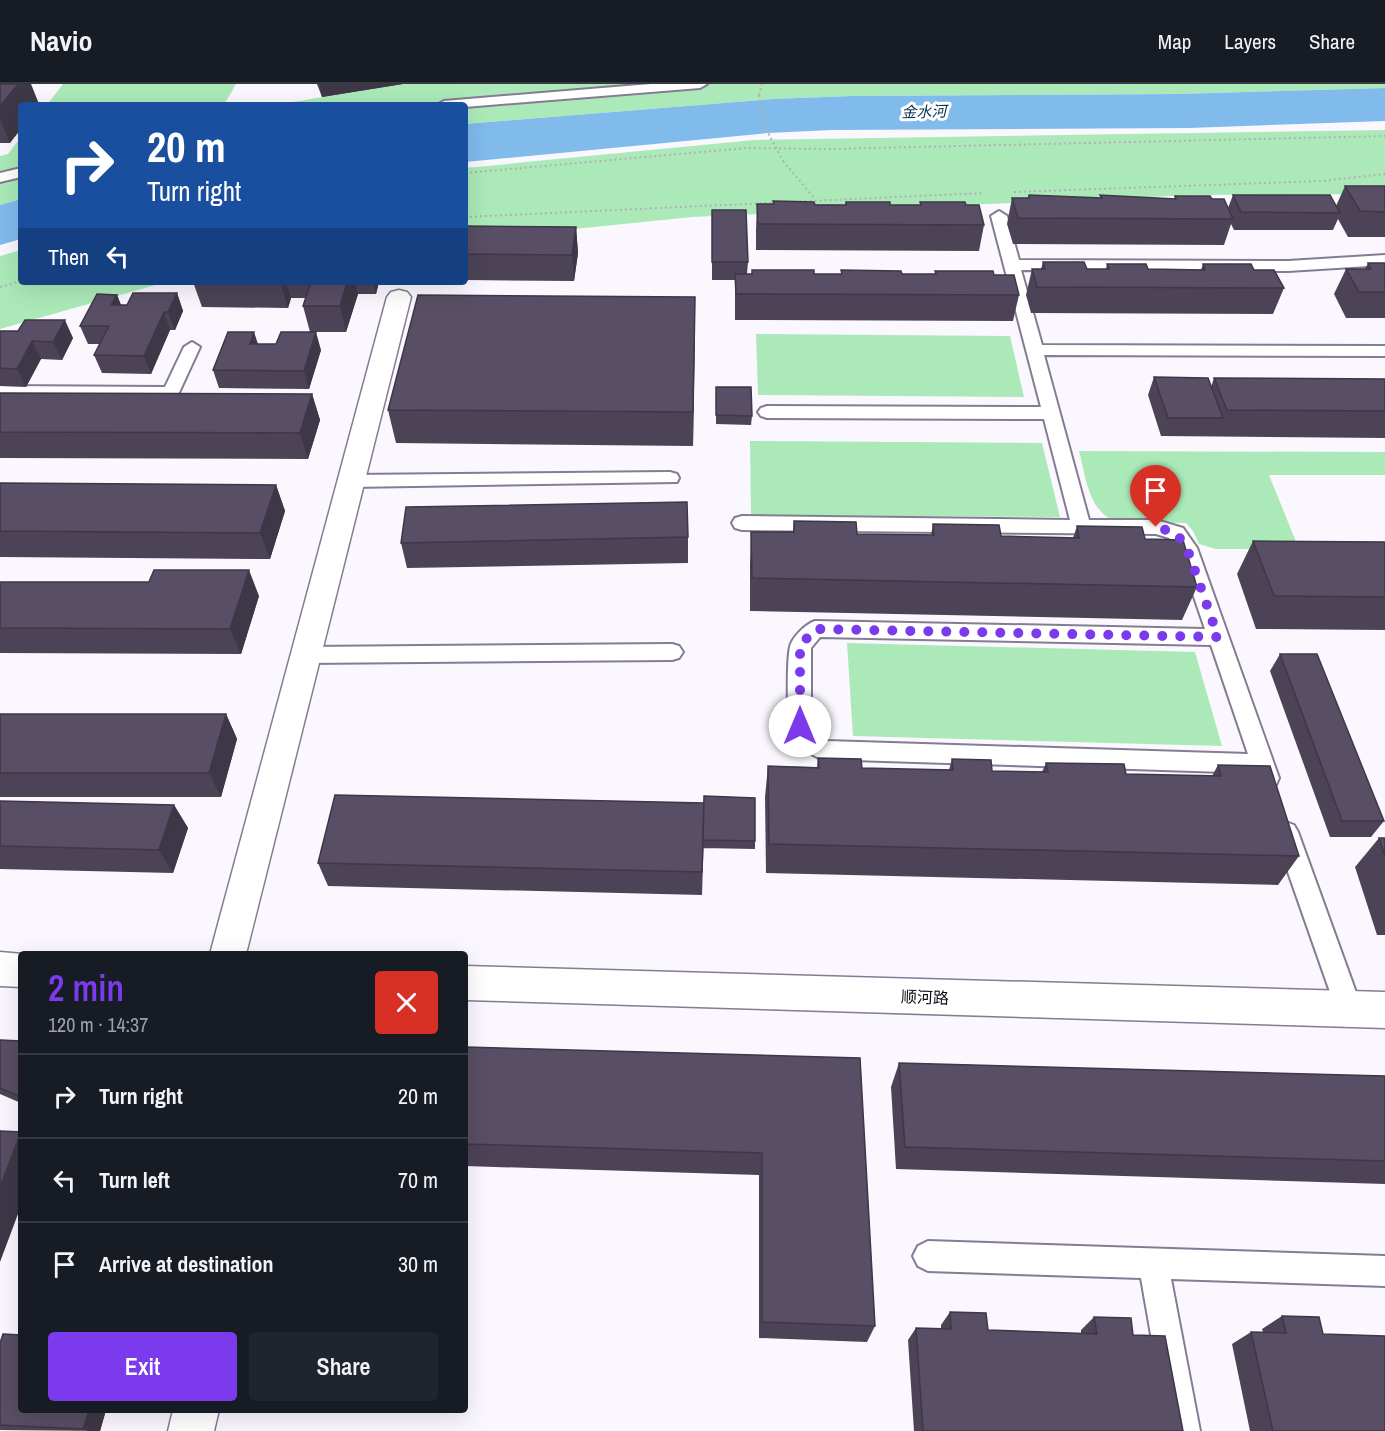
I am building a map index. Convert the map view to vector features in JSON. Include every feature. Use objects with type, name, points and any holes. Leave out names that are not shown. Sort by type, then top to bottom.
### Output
[{"type":"street","points":[[229,951],[351,481],[404,297]]},
{"type":"street","points":[[0,969],[18,970]]},
{"type":"street","name":"顺河路","points":[[468,983],[1385,1010]]},
{"type":"street","points":[[191,1431],[195,1413]]},
{"type":"lane","points":[[468,103],[700,84]]},
{"type":"lane","points":[[0,178],[18,173]]},
{"type":"lane","points":[[999,216],[1011,275],[1035,350],[1081,526]]},
{"type":"lane","points":[[1011,275],[1288,266],[1385,260]]},
{"type":"lane","points":[[0,391],[171,393],[192,347]]},
{"type":"lane","points":[[1035,350],[1385,351]]},
{"type":"lane","points":[[767,412],[1051,413]]},
{"type":"lane","points":[[351,481],[670,478]]},
{"type":"lane","points":[[742,523],[1156,527],[1176,533],[1187,548],[1349,1009]]},
{"type":"lane","points":[[1218,637],[815,629],[800,646],[800,726],[805,736],[822,750],[1263,765]]},
{"type":"lane","points":[[306,656],[672,652]]},
{"type":"lane","points":[[928,1256],[1385,1271]]},
{"type":"lane","points":[[1153,1263],[1184,1431]]},
{"type":"path","points":[[762,84],[759,95],[765,127],[783,160],[815,200]]},
{"type":"path","points":[[468,173],[747,148],[830,149],[1051,145],[1385,136]]},
{"type":"path","points":[[1005,192],[1321,181],[1385,174]]},
{"type":"path","points":[[468,217],[993,193]]},
{"type":"path","points":[[0,287],[18,282]]},
{"type":"green space","points":[[63,84],[236,84],[226,102],[49,102]]},
{"type":"green space","points":[[403,84],[1385,84],[1385,88],[1177,94],[852,96],[772,99],[468,124],[468,102],[292,102]]},
{"type":"green space","points":[[1385,130],[1385,194],[1195,195],[692,217],[468,240],[468,168],[754,140]]},
{"type":"green space","points":[[18,141],[18,200],[0,205],[0,156],[8,154]]},
{"type":"green space","points":[[18,251],[18,285],[155,285],[0,329],[0,256]]},
{"type":"green space","points":[[756,334],[1010,336],[1024,397],[758,395]]},
{"type":"green space","points":[[750,441],[1042,443],[1060,517],[751,515]]},
{"type":"green space","points":[[1079,451],[1385,452],[1385,475],[1269,475],[1299,549],[1216,549],[1199,544],[1186,523],[1118,522],[1108,517],[1100,511],[1090,493]]},
{"type":"green space","points":[[847,643],[1195,652],[1222,746],[853,736]]},
{"type":"water","name":"金水河","points":[[1385,88],[1385,121],[1189,128],[832,130],[768,133],[468,162],[468,124],[772,99],[852,96],[1177,94]]},
{"type":"water","points":[[18,200],[18,240],[0,245],[0,205]]},
{"type":"building","points":[[0,84],[18,84],[0,106]]},
{"type":"building","points":[[1345,186],[1385,186],[1385,212],[1360,211]]},
{"type":"building","points":[[1029,195],[1102,198],[1100,195],[1176,199],[1175,196],[1210,196],[1212,199],[1224,199],[1233,219],[1018,218],[1012,198],[1029,198]]},
{"type":"building","points":[[1233,195],[1330,195],[1340,213],[1241,212]]},
{"type":"building","points":[[773,201],[814,202],[815,205],[846,205],[846,202],[921,205],[920,202],[965,202],[966,205],[979,205],[984,225],[758,224],[757,204],[774,204]]},
{"type":"building","points":[[712,210],[746,210],[748,262],[712,262]]},
{"type":"building","points":[[468,226],[576,227],[572,255],[468,254]]},
{"type":"building","points":[[1043,262],[1084,262],[1087,269],[1109,269],[1107,264],[1146,264],[1148,269],[1205,270],[1203,264],[1251,264],[1254,270],[1274,270],[1284,288],[1037,287],[1032,269],[1045,269]]},
{"type":"building","points":[[1368,263],[1385,263],[1385,292],[1359,292],[1346,269],[1371,269]]},
{"type":"building","points":[[752,270],[814,270],[814,274],[842,274],[841,270],[901,271],[902,274],[936,274],[935,271],[993,271],[994,275],[1014,275],[1019,295],[736,294],[735,274],[752,274]]},
{"type":"building","points":[[310,285],[346,285],[340,306],[303,306]]},
{"type":"building","points":[[133,293],[177,293],[168,312],[164,312],[144,356],[94,355],[109,326],[80,326],[97,294],[117,295],[111,305],[127,305]]},
{"type":"building","points":[[418,295],[695,297],[693,412],[388,410]]},
{"type":"building","points":[[25,320],[65,320],[53,342],[32,341],[17,369],[0,368],[0,331],[18,331]]},
{"type":"building","points":[[228,332],[254,332],[250,344],[276,344],[281,332],[316,332],[304,371],[213,370]]},
{"type":"building","points":[[1154,377],[1208,378],[1223,418],[1168,418]]},
{"type":"building","points":[[1214,378],[1385,379],[1385,411],[1227,410]]},
{"type":"building","points":[[716,387],[751,387],[752,416],[716,415]]},
{"type":"building","points":[[0,393],[312,394],[300,433],[0,432]]},
{"type":"building","points":[[0,483],[276,485],[260,533],[0,531]]},
{"type":"building","points":[[687,502],[688,537],[401,543],[406,507]]},
{"type":"building","points":[[794,521],[856,522],[857,534],[934,535],[933,524],[999,525],[1001,536],[1079,538],[1077,526],[1142,527],[1145,539],[1183,540],[1197,587],[752,578],[751,532],[794,532]]},
{"type":"building","points":[[1253,541],[1385,542],[1385,597],[1274,596]]},
{"type":"building","points":[[154,570],[249,570],[230,629],[0,628],[0,582],[149,582]]},
{"type":"building","points":[[1280,654],[1317,654],[1384,821],[1342,821]]},
{"type":"building","points":[[0,714],[226,714],[209,773],[0,773]]},
{"type":"building","points":[[818,758],[861,759],[862,768],[953,770],[952,759],[991,760],[992,771],[1048,772],[1046,763],[1124,764],[1126,774],[1221,776],[1218,765],[1270,766],[1299,856],[769,844],[768,766],[819,768]]},
{"type":"building","points":[[335,795],[704,803],[702,872],[318,863]]},
{"type":"building","points":[[704,796],[755,798],[755,841],[703,840]]},
{"type":"building","points":[[0,801],[174,805],[159,850],[0,846]]},
{"type":"building","points":[[1379,838],[1385,838],[1385,856]]},
{"type":"building","points":[[0,1040],[18,1041],[18,1096],[0,1088]]},
{"type":"building","points":[[468,1047],[860,1058],[875,1326],[762,1322],[762,1153],[468,1144]]},
{"type":"building","points":[[899,1063],[1385,1076],[1385,1161],[905,1147]]},
{"type":"building","points":[[0,1131],[18,1132],[18,1140],[0,1187]]},
{"type":"building","points":[[950,1312],[986,1313],[988,1330],[1097,1334],[1094,1317],[1131,1318],[1133,1335],[1165,1336],[1183,1431],[923,1431],[916,1328],[951,1329]]},
{"type":"building","points":[[1282,1316],[1319,1317],[1323,1334],[1385,1336],[1385,1431],[1273,1431],[1251,1332],[1286,1333]]},
{"type":"building","points":[[3,1334],[18,1335],[18,1413],[88,1413],[83,1429],[0,1425],[0,1343]]},
{"type":"route","points":[[800,726],[800,646],[815,629],[1218,637],[1187,548],[1176,533],[1156,527]]}]
